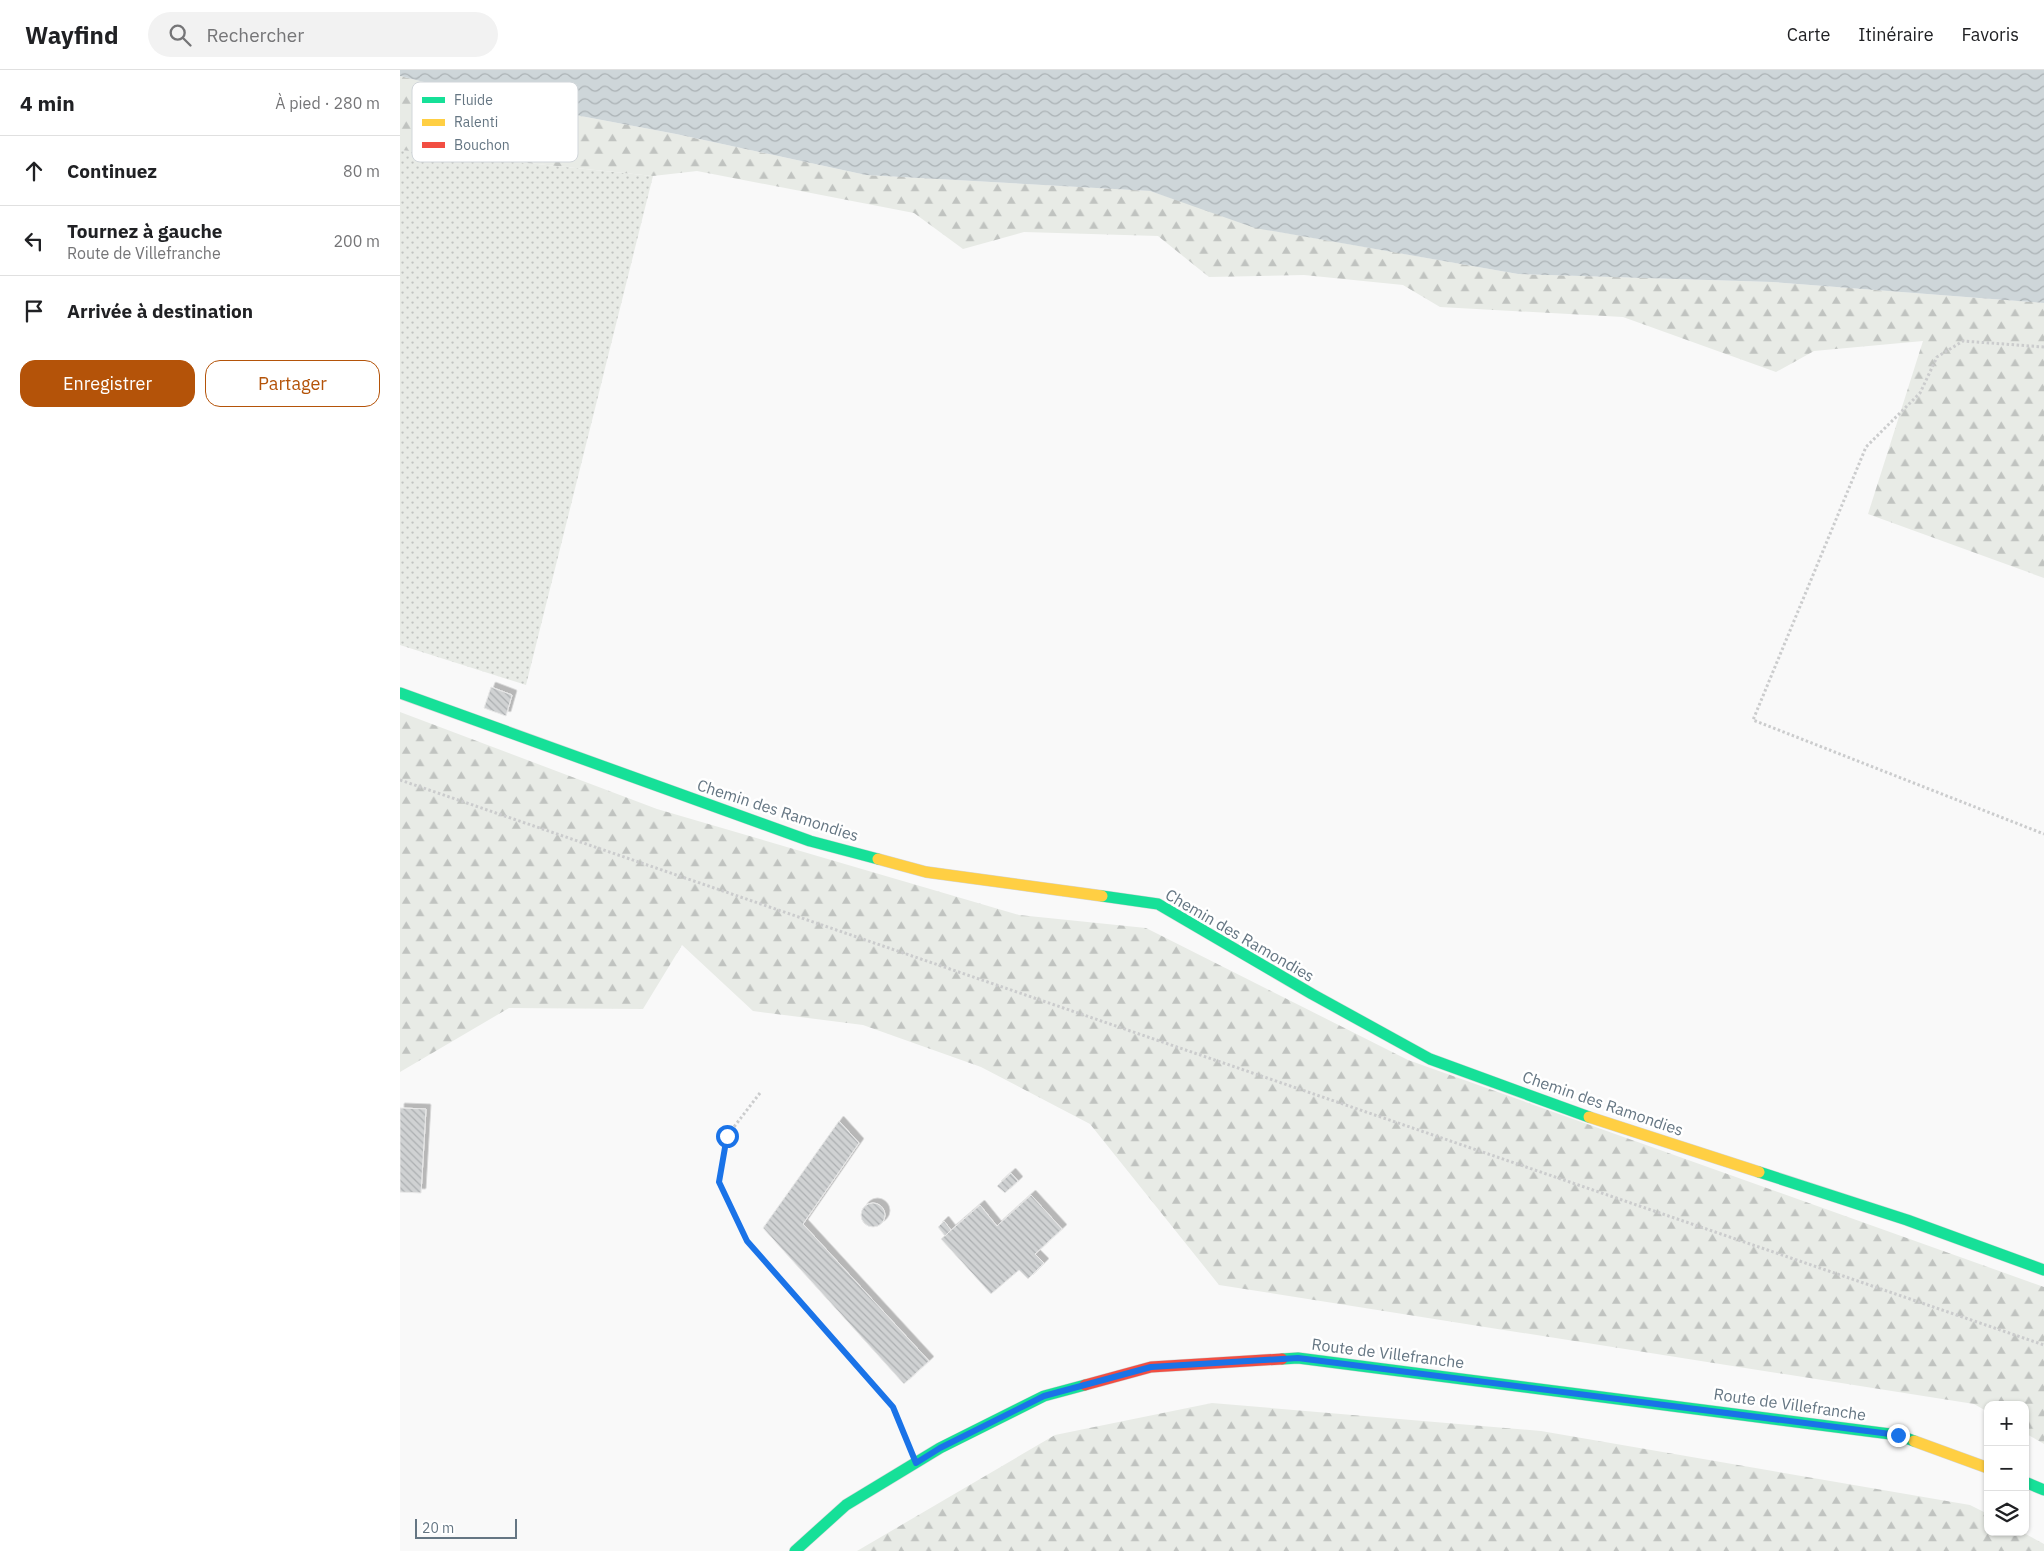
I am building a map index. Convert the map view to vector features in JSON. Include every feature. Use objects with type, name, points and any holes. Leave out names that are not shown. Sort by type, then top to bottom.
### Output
[{"type":"street","name":"Chemin des Ramondies","points":[[400,693],[810,841],[926,872],[1158,904],[1303,989],[1430,1059],[1573,1112],[1907,1220],[2044,1270]]},
{"type":"street","name":"Route de Villefranche","points":[[795,1551],[846,1505],[940,1448],[1044,1396],[1151,1367],[1298,1358],[1898,1435],[1984,1467]]},
{"type":"street","points":[[2029,1484],[2044,1490]]},
{"type":"path","points":[[2044,347],[1963,341],[1937,357],[1920,393],[1866,447],[1753,720],[2044,834]]},
{"type":"path","points":[[400,780],[2044,1345]]},
{"type":"path","points":[[760,1093],[727,1136],[719,1182],[747,1241],[893,1407],[916,1463]]},
{"type":"green space","points":[[400,76],[424,82],[412,82],[412,151],[400,150]]},
{"type":"green space","points":[[578,115],[676,134],[866,175],[1150,191],[1268,230],[1518,274],[1772,282],[2044,303],[2044,578],[1868,514],[1923,341],[1814,351],[1776,372],[1623,317],[1440,307],[1403,285],[1304,275],[1209,277],[1158,236],[1024,232],[963,249],[914,213],[697,171],[653,176],[517,162],[578,162]]},
{"type":"green space","points":[[400,150],[412,151],[412,162],[517,162],[653,176],[526,685],[400,645]]},
{"type":"green space","points":[[400,712],[657,809],[1019,915],[1146,928],[1408,1060],[2044,1287],[2044,1444],[2029,1435],[2029,1401],[1984,1401],[1984,1410],[1974,1404],[1219,1285],[1090,1124],[981,1067],[863,1025],[753,1011],[682,945],[643,1009],[509,1008],[400,1072]]},
{"type":"green space","points":[[1212,1403],[1541,1431],[1970,1505],[1984,1512],[1984,1536],[2029,1536],[2044,1544],[2044,1551],[857,1551],[1055,1435]]},
{"type":"water","points":[[400,70],[2044,70],[2044,303],[1772,282],[1518,274],[1255,228],[1150,191],[866,175],[676,134],[578,115],[578,82],[424,82],[400,76]]},
{"type":"building","points":[[491,687],[512,695],[506,716],[484,708]]},
{"type":"building","points":[[400,1108],[426,1109],[421,1193],[400,1192]]},
{"type":"building","points":[[839,1121],[859,1143],[803,1224],[929,1361],[904,1384],[763,1228]]},
{"type":"building","points":[[1011,1173],[1018,1181],[1005,1193],[997,1186]]},
{"type":"building","points":[[1031,1195],[1062,1229],[1035,1254],[1044,1263],[1028,1279],[1019,1270],[991,1294],[941,1239],[980,1205],[997,1226]]},
{"type":"building","points":[[873,1203],[881,1207],[885,1215],[881,1223],[873,1227],[865,1223],[861,1215],[865,1207]]},
{"type":"building","points":[[944,1221],[951,1230],[945,1236],[938,1227]]},
{"type":"traffic: fast","points":[[400,693],[810,841],[878,859]]},
{"type":"traffic: fast","points":[[1102,896],[1158,904],[1312,994],[1430,1059],[1589,1117]]},
{"type":"traffic: fast","points":[[1759,1172],[1907,1220],[2044,1270]]},
{"type":"traffic: fast","points":[[1282,1359],[1298,1358],[1898,1435],[1914,1441]]},
{"type":"traffic: fast","points":[[795,1551],[846,1505],[940,1448],[1044,1396],[1085,1385]]},
{"type":"traffic: fast","points":[[2029,1484],[2044,1490]]},
{"type":"traffic: slow","points":[[878,859],[926,872],[1102,896]]},
{"type":"traffic: slow","points":[[1589,1117],[1759,1172]]},
{"type":"traffic: slow","points":[[1914,1441],[1984,1467]]},
{"type":"traffic: jam","points":[[1085,1385],[1151,1367],[1282,1359]]},
{"type":"route","points":[[727,1136],[719,1182],[747,1241],[893,1407],[916,1463],[940,1448],[1044,1396],[1151,1367],[1298,1358],[1704,1408],[1898,1435]]}]
